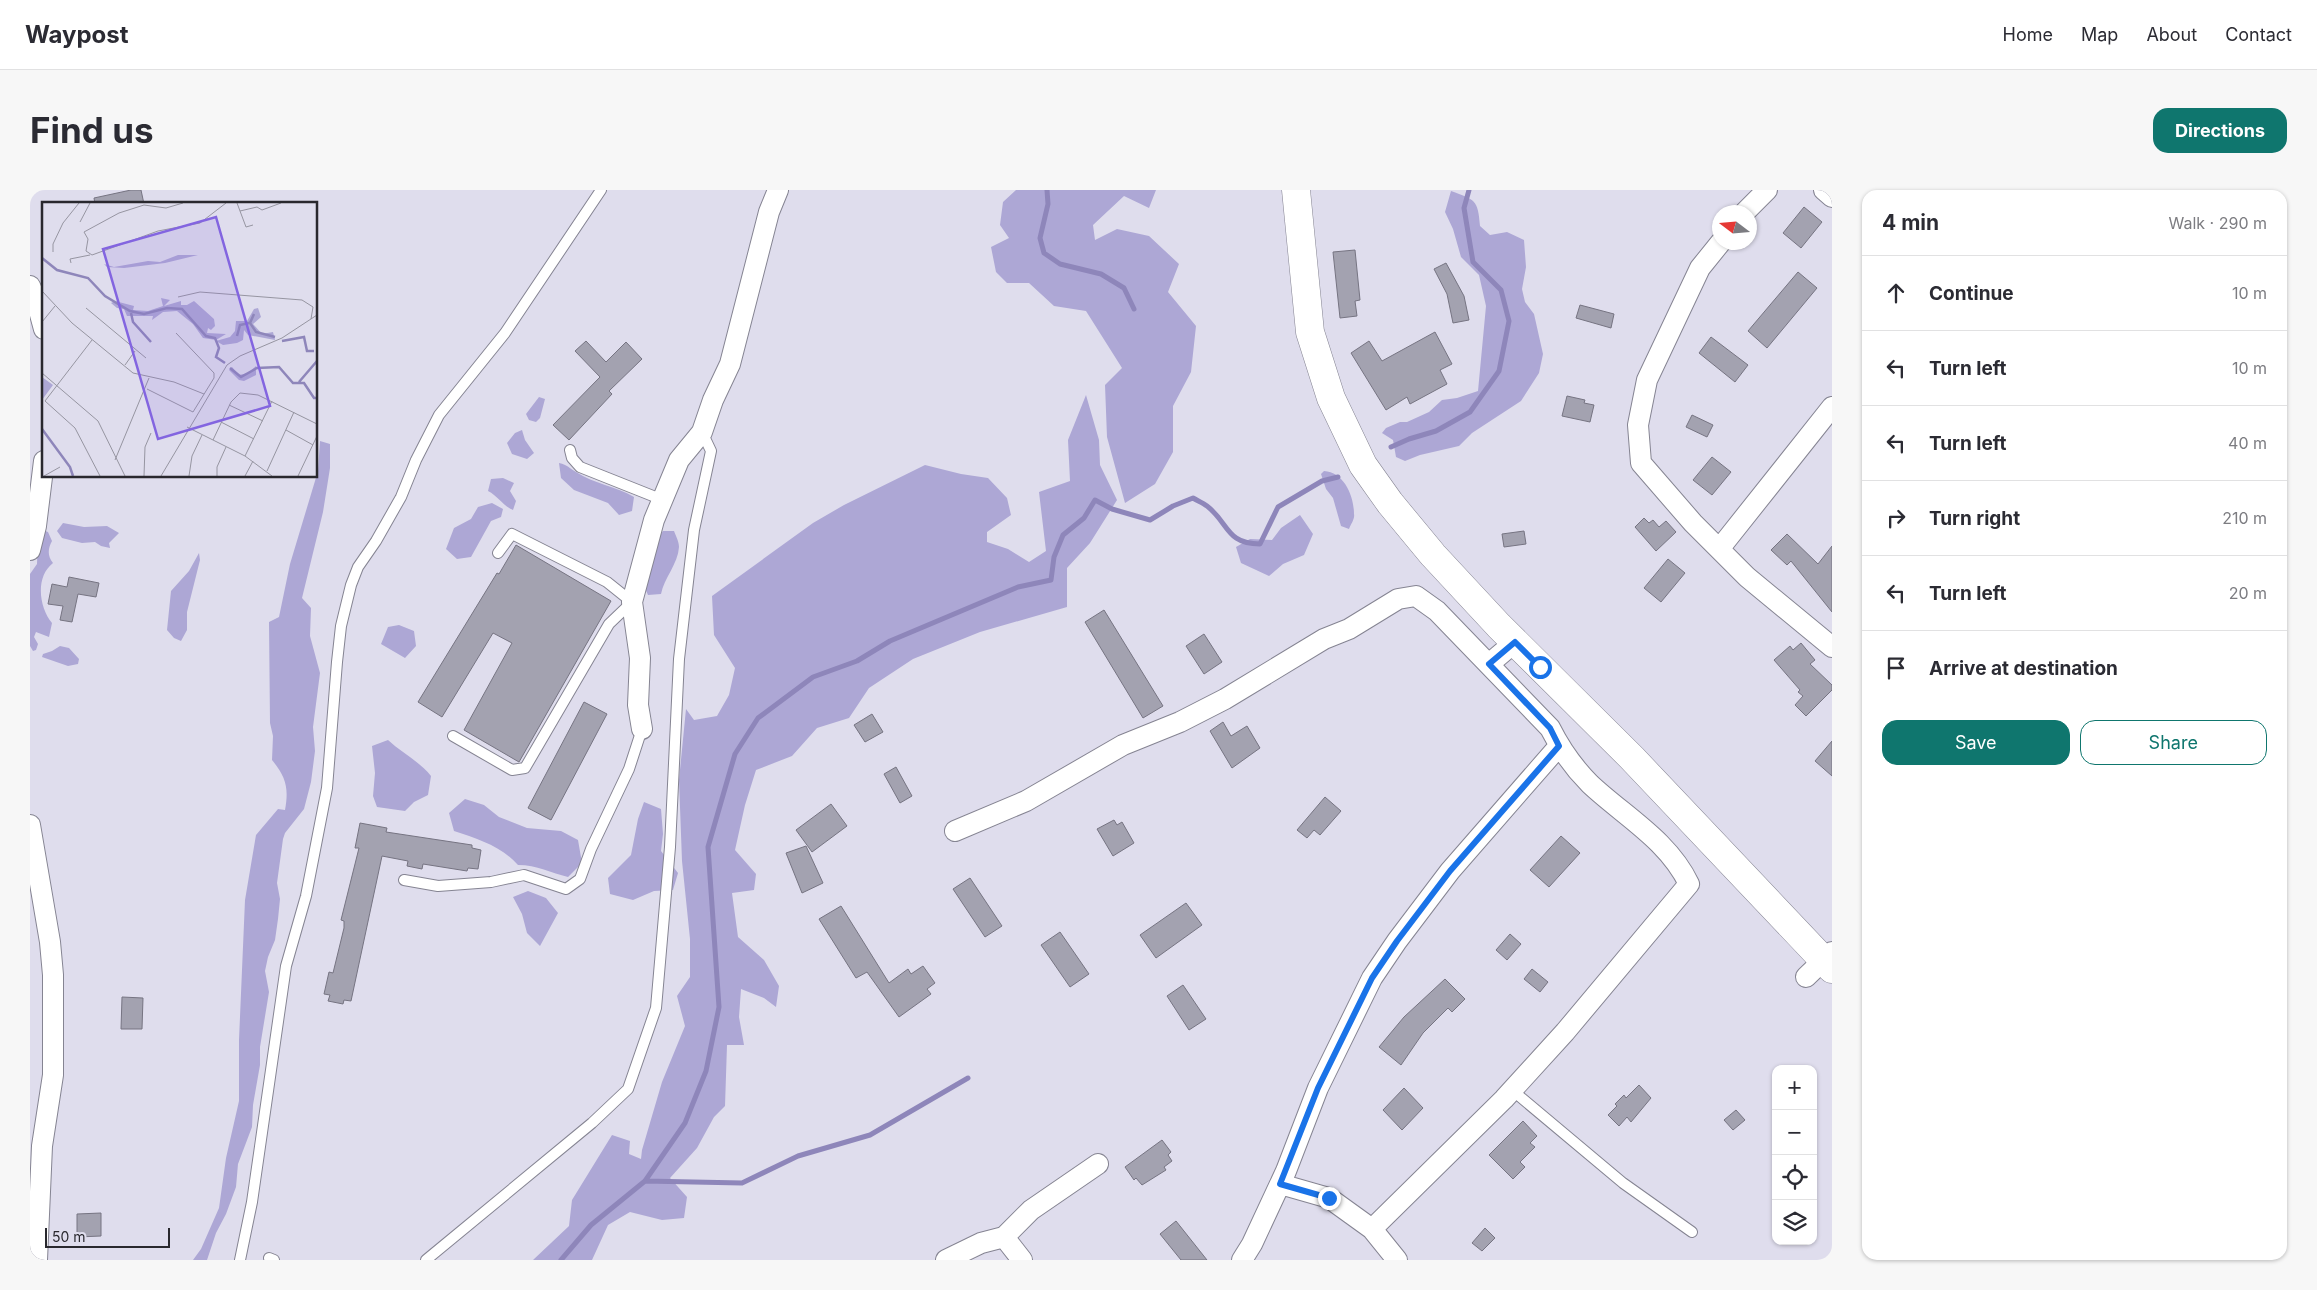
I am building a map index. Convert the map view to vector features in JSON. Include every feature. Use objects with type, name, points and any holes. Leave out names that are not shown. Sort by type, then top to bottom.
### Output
[{"type":"main road","points":[[1296,190],[1310,332],[1331,398],[1363,465],[1390,503],[1433,555],[1515,642],[1632,758],[1824,965]]},
{"type":"street","points":[[642,729],[638,705],[640,658],[632,602],[654,520],[679,460],[702,432],[712,400],[730,364],[769,212],[778,190]]},
{"type":"street","points":[[1752,205],[1767,190]]},
{"type":"street","points":[[1824,190],[1832,197]]},
{"type":"street","points":[[1715,250],[1700,268],[1647,380],[1638,425],[1641,463],[1693,523],[1747,577],[1832,647]]},
{"type":"street","points":[[30,286],[42,322]]},
{"type":"street","points":[[1720,548],[1832,407]]},
{"type":"street","points":[[30,550],[36,526],[42,477]]},
{"type":"street","points":[[955,831],[1026,801],[1123,746],[1180,722],[1217,703],[1324,639],[1349,629],[1398,599],[1416,596],[1437,611],[1550,728],[1559,746],[1590,784],[1641,825],[1683,871],[1689,884],[1565,1032],[1512,1090],[1372,1229]]},
{"type":"street","points":[[1489,664],[1515,642]]},
{"type":"street","points":[[1242,1260],[1252,1244],[1280,1184],[1318,1088],[1372,978],[1397,941],[1450,871],[1559,746]]},
{"type":"street","points":[[30,825],[50,942],[53,975],[53,1075],[42,1146],[36,1260]]},
{"type":"street","points":[[946,1260],[981,1243],[1004,1238],[1032,1210],[1098,1164]]},
{"type":"street","points":[[1280,1184],[1329,1198],[1372,1229],[1397,1260]]},
{"type":"street","points":[[1004,1238],[1022,1260]]},
{"type":"lane","points":[[240,1260],[252,1202],[286,966],[306,896],[327,788],[341,626],[351,585],[358,567],[376,541],[401,497],[439,415],[504,333],[601,190]]},
{"type":"lane","points":[[426,1260],[592,1123],[628,1089],[656,1008],[670,847],[679,659],[694,530],[711,450],[702,432]]},
{"type":"lane","points":[[570,450],[572,458],[580,467],[663,500]]},
{"type":"lane","points":[[453,736],[512,770],[525,768],[609,624],[632,602],[606,582],[512,534],[498,553]]},
{"type":"lane","points":[[404,880],[438,886],[492,882],[524,876],[566,889],[580,879],[590,849],[629,769],[642,729]]},
{"type":"lane","points":[[1512,1090],[1623,1183],[1692,1232]]},
{"type":"shaded area","points":[[1016,190],[1156,190],[1149,208],[1124,196],[1093,225],[1095,240],[1117,229],[1149,236],[1179,264],[1168,292],[1196,326],[1191,372],[1173,406],[1173,452],[1155,484],[1125,503],[1107,437],[1105,385],[1122,368],[1086,311],[1054,306],[1029,283],[1007,283],[996,272],[991,247],[1009,238],[1000,225],[1003,202]]},
{"type":"shaded area","points":[[1451,191],[1465,196],[1474,202],[1478,210],[1480,226],[1490,235],[1507,232],[1524,240],[1526,267],[1522,289],[1525,302],[1534,314],[1543,354],[1539,373],[1521,401],[1472,433],[1459,446],[1420,455],[1405,461],[1396,457],[1393,440],[1382,433],[1386,428],[1400,422],[1407,422],[1429,412],[1442,400],[1457,398],[1478,391],[1486,306],[1479,275],[1461,257],[1453,229],[1445,212]]},
{"type":"shaded area","points":[[1086,395],[1099,440],[1100,465],[1117,500],[1090,543],[1067,568],[1067,607],[980,632],[913,659],[869,688],[849,718],[817,728],[792,756],[756,770],[745,805],[735,850],[756,874],[754,890],[732,893],[738,937],[764,960],[779,986],[776,1007],[764,998],[741,989],[739,1017],[744,1045],[727,1045],[725,1106],[714,1117],[697,1148],[670,1178],[687,1197],[684,1218],[662,1220],[630,1212],[608,1225],[592,1260],[533,1260],[569,1226],[572,1200],[612,1135],[630,1141],[629,1154],[641,1159],[662,1082],[685,1026],[677,996],[690,977],[690,939],[682,861],[679,780],[686,709],[694,720],[717,716],[729,695],[735,668],[714,635],[712,596],[813,523],[844,505],[925,465],[961,474],[988,478],[1007,498],[1011,515],[987,532],[987,542],[1008,549],[1029,562],[1046,551],[1039,492],[1070,481],[1068,440]]},
{"type":"shaded area","points":[[539,397],[545,399],[540,418],[536,422],[529,420],[526,414]]},
{"type":"shaded area","points":[[522,430],[525,440],[534,453],[527,459],[512,454],[507,443],[515,433]]},
{"type":"shaded area","points":[[320,441],[330,444],[330,468],[323,512],[302,598],[311,608],[310,636],[320,673],[313,727],[315,751],[311,782],[304,809],[285,833],[283,839],[277,883],[280,899],[278,919],[275,940],[265,971],[269,992],[260,1047],[260,1065],[253,1105],[252,1127],[238,1164],[236,1187],[226,1214],[216,1233],[207,1260],[193,1260],[201,1249],[219,1208],[226,1158],[239,1101],[239,1040],[245,900],[256,835],[278,809],[285,810],[286,802],[286,789],[283,777],[272,760],[273,736],[270,723],[269,622],[279,617],[290,564],[316,478],[318,478]]},
{"type":"shaded area","points":[[559,463],[583,476],[634,497],[632,511],[619,515],[608,503],[574,490],[561,478]]},
{"type":"shaded area","points":[[1324,471],[1331,472],[1342,480],[1350,493],[1354,507],[1354,516],[1349,529],[1341,526],[1333,498],[1326,489],[1321,474]]},
{"type":"shaded area","points":[[503,478],[514,483],[510,491],[516,501],[513,510],[488,491],[491,479]]},
{"type":"shaded area","points":[[492,503],[503,509],[501,517],[491,521],[471,557],[457,559],[446,549],[454,528],[471,519],[478,507]]},
{"type":"shaded area","points":[[1300,515],[1313,534],[1304,555],[1283,564],[1269,576],[1241,563],[1236,547],[1250,539],[1272,540],[1281,528]]},
{"type":"shaded area","points":[[63,523],[84,527],[107,526],[119,533],[109,543],[110,548],[95,542],[82,543],[62,538],[57,531]]},
{"type":"shaded area","points":[[43,530],[48,532],[52,541],[49,552],[53,563],[43,576],[41,592],[44,609],[52,623],[49,637],[36,632],[34,637],[38,644],[36,650],[33,651],[30,646],[30,574],[37,564],[38,538]]},
{"type":"shaded area","points":[[663,531],[674,531],[679,545],[678,553],[661,594],[648,595],[643,584],[656,541]]},
{"type":"shaded area","points":[[199,553],[200,560],[187,612],[187,630],[181,641],[174,638],[167,630],[171,591],[189,571]]},
{"type":"shaded area","points":[[399,625],[414,631],[416,646],[405,658],[381,644],[388,627]]},
{"type":"shaded area","points":[[60,646],[69,648],[79,659],[78,664],[68,666],[42,657],[43,654]]},
{"type":"shaded area","points":[[388,740],[431,776],[428,795],[414,802],[405,811],[377,807],[373,796],[375,773],[372,746]]},
{"type":"shaded area","points":[[465,799],[484,805],[499,817],[527,828],[561,831],[578,840],[582,863],[568,877],[538,868],[518,865],[497,848],[454,831],[449,813]]},
{"type":"shaded area","points":[[644,802],[661,809],[663,834],[661,851],[678,873],[673,890],[654,891],[633,900],[610,894],[608,878],[631,855],[638,819]]},
{"type":"shaded area","points":[[528,891],[546,898],[558,913],[540,946],[527,933],[522,914],[513,897]]},
{"type":"building","points":[[131,190],[141,190],[144,202],[95,202],[94,198]]},
{"type":"building","points":[[1804,207],[1822,222],[1801,248],[1783,233]]},
{"type":"building","points":[[1355,250],[1360,300],[1355,301],[1357,316],[1340,318],[1333,252]]},
{"type":"building","points":[[1446,263],[1464,296],[1469,320],[1453,323],[1447,294],[1434,269]]},
{"type":"building","points":[[1798,272],[1817,288],[1767,348],[1748,331]]},
{"type":"building","points":[[1580,305],[1614,314],[1611,328],[1576,318]]},
{"type":"building","points":[[1435,332],[1452,364],[1440,370],[1447,384],[1410,404],[1407,397],[1386,410],[1351,353],[1369,341],[1382,361]]},
{"type":"building","points":[[1711,337],[1748,365],[1735,382],[1699,353]]},
{"type":"building","points":[[586,341],[606,362],[626,342],[642,359],[609,391],[612,394],[569,440],[553,425],[600,377],[575,351]]},
{"type":"building","points":[[1567,396],[1585,400],[1584,403],[1594,405],[1590,422],[1562,416]]},
{"type":"building","points":[[1692,415],[1713,425],[1707,437],[1686,427]]},
{"type":"building","points":[[1712,457],[1731,472],[1712,495],[1693,480]]},
{"type":"building","points":[[1644,518],[1649,523],[1653,520],[1659,527],[1666,521],[1676,532],[1656,551],[1635,527]]},
{"type":"building","points":[[1524,531],[1526,544],[1504,547],[1502,534]]},
{"type":"building","points":[[1787,534],[1818,564],[1832,546],[1832,612],[1791,561],[1787,565],[1771,550]]},
{"type":"building","points":[[516,545],[611,601],[519,762],[464,730],[512,643],[493,633],[442,717],[418,702]]},
{"type":"building","points":[[1668,559],[1685,573],[1661,602],[1644,588]]},
{"type":"building","points":[[69,577],[99,583],[96,597],[78,594],[72,622],[60,620],[63,606],[48,604],[52,584],[67,587]]},
{"type":"building","points":[[1104,610],[1163,706],[1143,718],[1085,622]]},
{"type":"building","points":[[1204,634],[1222,662],[1204,674],[1186,646]]},
{"type":"building","points":[[1801,643],[1815,660],[1810,664],[1832,685],[1832,690],[1806,716],[1795,705],[1803,696],[1798,692],[1800,690],[1774,660],[1790,646],[1793,650]]},
{"type":"building","points":[[584,702],[607,714],[551,820],[528,808]]},
{"type":"building","points":[[872,714],[883,732],[865,742],[854,725]]},
{"type":"building","points":[[1223,722],[1231,736],[1247,726],[1260,748],[1232,768],[1210,731]]},
{"type":"building","points":[[1832,741],[1832,776],[1815,761]]},
{"type":"building","points":[[896,767],[912,796],[900,803],[884,774]]},
{"type":"building","points":[[1325,797],[1341,811],[1320,835],[1314,830],[1307,838],[1297,830]]},
{"type":"building","points":[[831,804],[847,826],[812,852],[796,830]]},
{"type":"building","points":[[1114,820],[1117,825],[1122,822],[1134,843],[1113,856],[1097,829]]},
{"type":"building","points":[[360,823],[387,828],[386,832],[472,845],[472,848],[481,850],[478,869],[468,868],[467,871],[423,864],[422,869],[407,866],[408,861],[382,856],[351,1001],[344,1000],[343,1004],[328,1001],[330,995],[324,994],[329,972],[333,973],[344,928],[344,921],[341,920],[359,848],[355,848]]},
{"type":"building","points":[[1561,836],[1580,853],[1549,887],[1530,870]]},
{"type":"building","points":[[806,846],[823,883],[802,893],[786,853]]},
{"type":"building","points":[[970,878],[1002,926],[985,937],[953,889]]},
{"type":"building","points":[[1186,903],[1202,925],[1156,958],[1140,935]]},
{"type":"building","points":[[841,906],[889,983],[908,969],[911,974],[923,966],[935,983],[927,989],[931,994],[899,1017],[867,972],[856,978],[819,919]]},
{"type":"building","points":[[1060,932],[1089,974],[1070,987],[1041,945]]},
{"type":"building","points":[[1510,934],[1521,944],[1507,960],[1496,950]]},
{"type":"building","points":[[1532,969],[1548,982],[1540,992],[1524,979]]},
{"type":"building","points":[[1445,979],[1465,999],[1452,1012],[1448,1008],[1423,1033],[1401,1065],[1379,1047],[1404,1017]]},
{"type":"building","points":[[1183,985],[1206,1019],[1189,1030],[1167,996]]},
{"type":"building","points":[[122,997],[143,998],[142,1029],[121,1029]]},
{"type":"building","points":[[1639,1085],[1651,1098],[1631,1122],[1627,1117],[1619,1126],[1608,1115],[1624,1095],[1626,1098]]},
{"type":"building","points":[[1404,1088],[1423,1108],[1402,1130],[1383,1110]]},
{"type":"building","points":[[1736,1110],[1745,1120],[1733,1130],[1724,1120]]},
{"type":"building","points":[[1523,1121],[1537,1136],[1530,1143],[1535,1147],[1520,1162],[1525,1167],[1513,1179],[1489,1155]]},
{"type":"building","points":[[1162,1140],[1171,1152],[1168,1155],[1172,1161],[1164,1167],[1166,1170],[1142,1185],[1136,1178],[1134,1180],[1125,1167]]},
{"type":"building","points":[[101,1213],[101,1236],[77,1237],[77,1214]]},
{"type":"building","points":[[1176,1221],[1207,1260],[1181,1260],[1160,1234]]},
{"type":"building","points":[[1485,1228],[1495,1238],[1482,1251],[1472,1243]]},
{"type":"waterway","points":[[1047,190],[1048,204],[1040,238],[1044,253],[1060,264],[1101,274],[1124,288],[1134,309]]},
{"type":"waterway","points":[[1391,447],[1409,439],[1436,431],[1470,412],[1499,371],[1509,321],[1501,290],[1473,262],[1464,208],[1469,190]]},
{"type":"waterway","points":[[561,1260],[591,1225],[645,1181],[685,1123],[706,1071],[719,1007],[708,847],[735,754],[758,718],[813,677],[857,661],[890,641],[1018,587],[1051,580],[1054,557],[1063,535],[1084,518],[1095,500],[1112,509],[1150,520],[1173,506],[1193,498],[1214,513],[1234,536],[1249,543],[1260,544],[1278,507],[1322,481],[1338,477]]},
{"type":"waterway","points":[[645,1181],[742,1183],[798,1156],[870,1135],[968,1078]]},
{"type":"route","points":[[1329,1198],[1280,1184],[1318,1088],[1372,978],[1397,941],[1450,871],[1559,746],[1550,728],[1516,695],[1489,664],[1515,642],[1540,667]]}]
